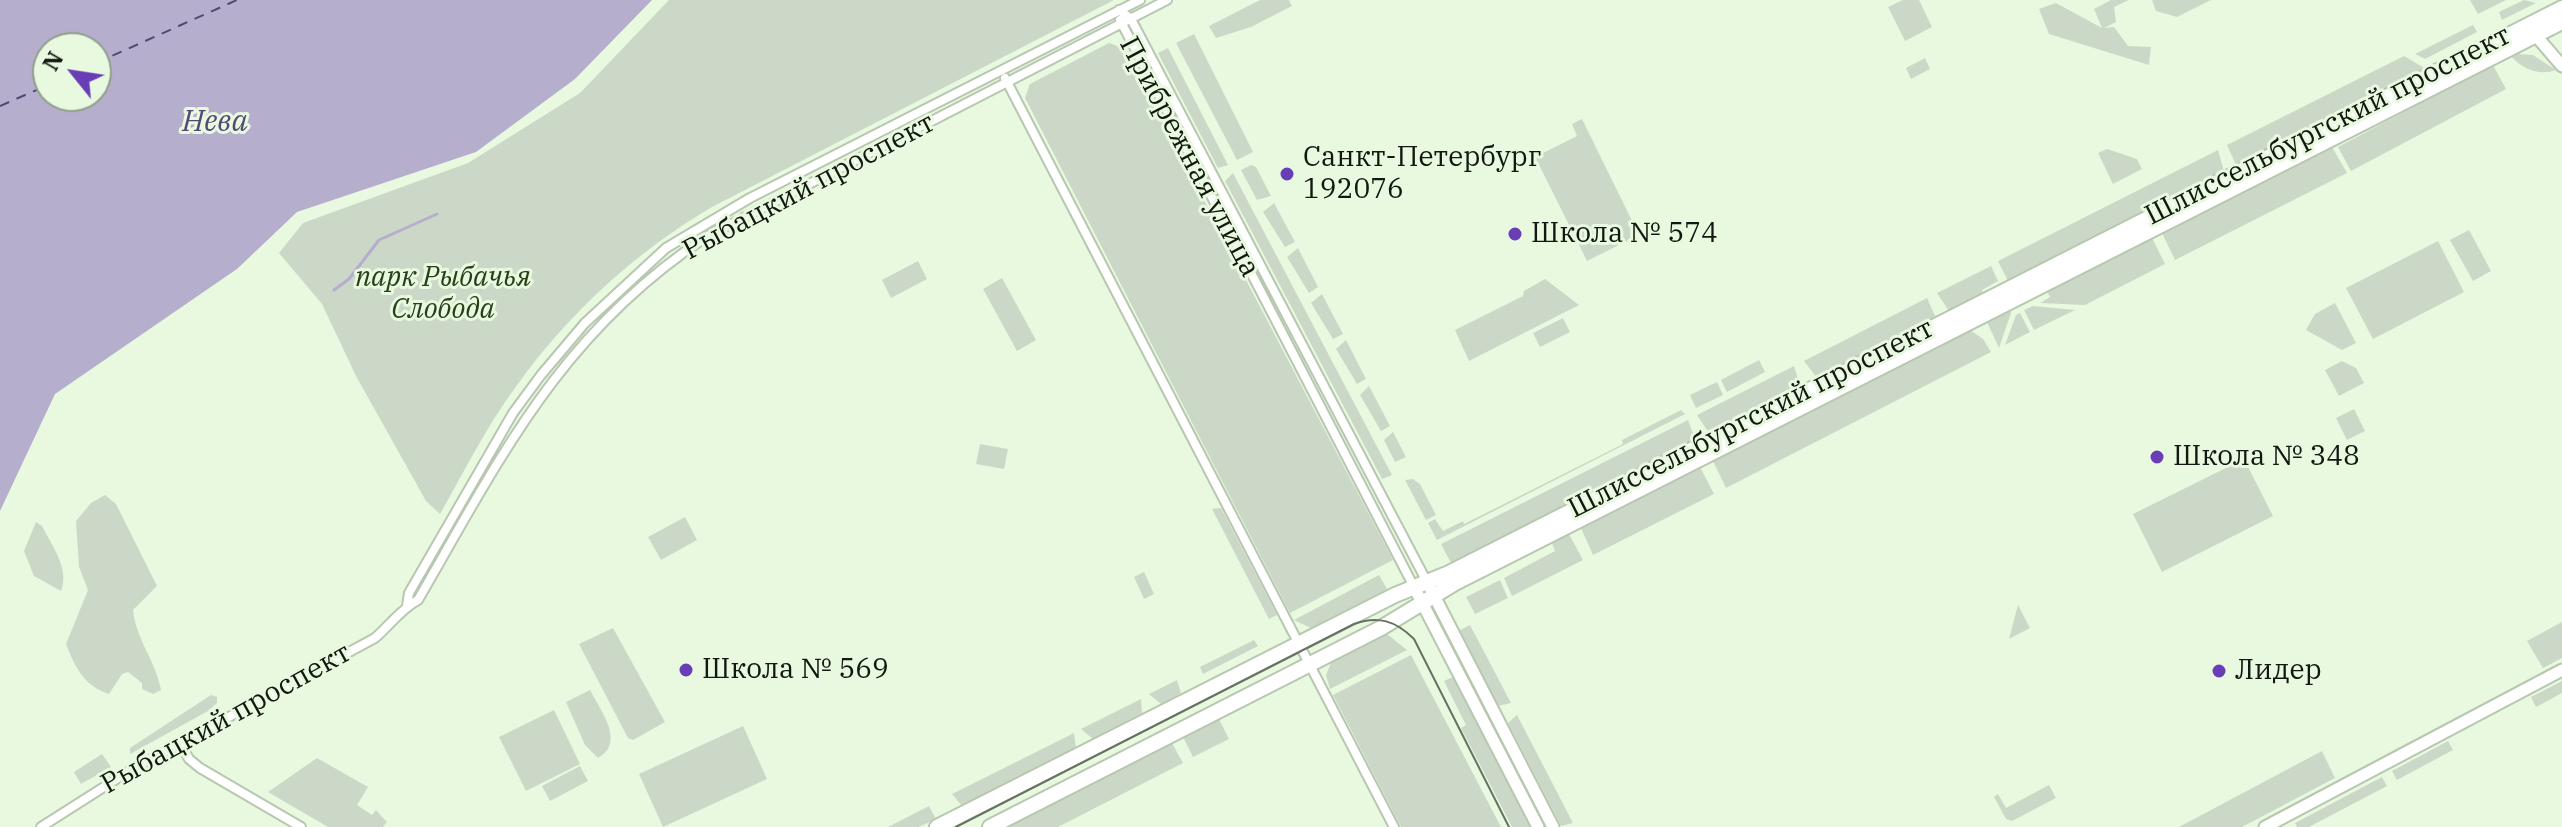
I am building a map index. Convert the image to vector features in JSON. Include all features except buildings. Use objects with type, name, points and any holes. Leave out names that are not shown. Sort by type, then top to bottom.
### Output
[{"type":"main road","name":"Шлиссельбургский проспект","points":[[990,827],[2531,30],[2562,8]]},
{"type":"main road","name":"Шлиссельбургский проспект","points":[[937,827],[1299,643],[2531,30],[2562,22]]},
{"type":"street","name":"Рыбацкий проспект","points":[[407,606],[409,593],[513,413],[553,358],[606,302],[666,248],[710,219],[1140,0]]},
{"type":"street","name":"Рыбацкий проспект","points":[[41,827],[180,743],[375,638],[407,606],[418,600],[523,419],[562,365],[593,331],[675,258],[706,237],[1167,0]]},
{"type":"street","name":"Прибрежная улица","points":[[1119,10],[1131,19],[1420,584]]},
{"type":"street","name":"Прибрежная улица","points":[[1119,10],[1120,24],[1553,827]]},
{"type":"street","points":[[2531,30],[2562,66]]},
{"type":"street","points":[[1001,70],[1394,827]]},
{"type":"street","points":[[447,528],[456,533]]},
{"type":"street","name":"Прибрежная улица","points":[[1429,600],[1538,827]]},
{"type":"street","points":[[2265,827],[2562,670]]},
{"type":"street","points":[[180,743],[189,759],[200,768],[301,827]]},
{"type":"green space","name":"парк Рыбачья Слобода","points":[[669,0],[1114,0],[712,207],[656,244],[604,287],[535,361],[494,418],[440,514],[426,501],[356,376],[322,304],[279,253],[303,223],[468,163],[580,93]]},
{"type":"green space","points":[[1260,0],[1289,0],[1292,6],[1251,27],[1216,38],[1209,26]]},
{"type":"green space","points":[[1903,0],[1919,0],[1932,27],[1905,41],[1888,7]]},
{"type":"green space","points":[[2111,0],[2129,0],[2114,7],[2116,22],[2104,28],[2114,27],[2128,46],[2151,47],[2149,65],[2049,34],[2039,9],[2056,3],[2102,28],[2094,9]]},
{"type":"green space","points":[[2152,0],[2211,0],[2177,17],[2156,11]]},
{"type":"green space","points":[[2470,0],[2506,0],[2478,14]]},
{"type":"green space","points":[[2524,0],[2536,3],[2502,20],[2499,12]]},
{"type":"green space","points":[[2473,25],[2477,32],[2425,59],[2415,54]]},
{"type":"green space","points":[[1194,34],[1253,152],[1237,160],[1176,43]]},
{"type":"green space","points":[[1109,43],[1121,49],[1133,64],[1393,560],[1290,613],[1025,98],[1030,84]]},
{"type":"green space","points":[[1168,48],[1228,165],[1218,168],[1158,53]]},
{"type":"green space","points":[[2533,55],[2556,70],[2531,70],[2511,56]]},
{"type":"green space","points":[[2404,56],[2426,69],[2236,165],[2227,145]]},
{"type":"green space","points":[[1925,58],[1930,69],[1911,79],[1906,68]]},
{"type":"green space","points":[[2493,65],[2506,89],[2351,171],[2338,147]]},
{"type":"green space","points":[[1582,119],[1639,235],[1587,261],[1535,157],[1577,136],[1572,124]]},
{"type":"green space","points":[[2332,147],[2347,173],[2175,260],[2162,233]]},
{"type":"green space","points":[[2107,149],[2137,159],[2142,169],[2113,184],[2098,153]]},
{"type":"green space","points":[[2218,150],[2224,171],[2008,281],[1998,261]]},
{"type":"green space","points":[[1251,165],[1256,167],[1271,196],[1257,200],[1241,170]]},
{"type":"green space","points":[[1233,173],[1392,475],[1382,479],[1225,181]]},
{"type":"green space","points":[[1274,203],[1295,242],[1285,247],[1263,212]]},
{"type":"green space","points":[[2469,230],[2491,271],[2473,281],[2450,240]]},
{"type":"green space","points":[[2152,238],[2165,264],[2085,305],[2040,303],[2050,297],[2047,291]]},
{"type":"green space","points":[[2438,241],[2464,292],[2373,339],[2346,288]]},
{"type":"green space","points":[[1298,248],[1318,287],[1309,293],[1287,257]]},
{"type":"green space","points":[[918,261],[927,279],[891,298],[882,280]]},
{"type":"green space","points":[[1991,266],[1998,281],[1982,290],[1983,294],[1949,311],[1937,293]]},
{"type":"green space","points":[[1002,278],[1036,340],[1017,351],[983,289]]},
{"type":"green space","points":[[1545,279],[1579,305],[1469,361],[1455,330],[1523,296],[1524,291]]},
{"type":"green space","points":[[1322,294],[1343,334],[1333,339],[1311,303]]},
{"type":"green space","points":[[1927,298],[1936,318],[1817,378],[1804,361]]},
{"type":"green space","points":[[2335,303],[2356,343],[2342,350],[2306,330],[2315,314]]},
{"type":"green space","points":[[2033,306],[2075,310],[2034,330],[2024,310]]},
{"type":"green space","points":[[2010,310],[2011,313],[1999,348],[1987,322]]},
{"type":"green space","points":[[2020,313],[2030,332],[2005,345],[2016,315]]},
{"type":"green space","points":[[1563,318],[1570,332],[1540,347],[1533,333]]},
{"type":"green space","points":[[1970,330],[1983,339],[1991,352],[1726,488],[1713,461]]},
{"type":"green space","points":[[1346,340],[1366,379],[1357,384],[1336,349]]},
{"type":"green space","points":[[1759,360],[1765,372],[1727,392],[1721,380]]},
{"type":"green space","points":[[2342,361],[2356,368],[2364,383],[2339,396],[2325,370]]},
{"type":"green space","points":[[1794,366],[1800,386],[1709,433],[1697,415]]},
{"type":"green space","points":[[1717,382],[1723,395],[1696,408],[1690,395]]},
{"type":"green space","points":[[1369,386],[1390,426],[1381,431],[1360,395]]},
{"type":"green space","points":[[2354,409],[2365,431],[2347,440],[2336,418]]},
{"type":"green space","points":[[1681,410],[1685,414],[1437,540],[1428,523],[1435,519],[1443,531],[1463,521],[1464,524],[1623,444],[1622,440]]},
{"type":"green space","points":[[1688,420],[1695,439],[1451,563],[1441,544]]},
{"type":"green space","points":[[1393,432],[1406,457],[1395,462],[1384,440]]},
{"type":"green space","points":[[980,444],[1008,449],[1004,469],[976,464]]},
{"type":"green space","points":[[2244,459],[2273,516],[2162,572],[2133,514]]},
{"type":"green space","points":[[1700,467],[1714,494],[1593,555],[1581,528]]},
{"type":"green space","points":[[1413,479],[1420,484],[1436,515],[1426,520],[1405,480]]},
{"type":"green space","points":[[105,495],[116,504],[157,586],[133,610],[161,690],[153,694],[142,689],[142,683],[128,672],[122,674],[109,694],[93,686],[82,675],[66,644],[88,590],[79,567],[76,521],[91,503]]},
{"type":"green space","points":[[1221,508],[1277,615],[1269,619],[1212,509]]},
{"type":"green space","points":[[685,517],[697,540],[661,560],[648,537]]},
{"type":"green space","points":[[36,522],[42,526],[62,566],[61,591],[34,576],[24,551]]},
{"type":"green space","points":[[1569,534],[1583,560],[1512,596],[1504,578],[1555,551],[1552,543]]},
{"type":"green space","points":[[1144,572],[1154,594],[1144,599],[1134,577]]},
{"type":"green space","points":[[1379,575],[1387,589],[1311,628],[1294,620]]},
{"type":"green space","points":[[1500,580],[1508,598],[1475,614],[1466,597]]},
{"type":"green space","points":[[2018,605],[2030,628],[2009,639]]},
{"type":"green space","points":[[2562,622],[2562,658],[2543,668],[2527,641]]},
{"type":"green space","points":[[1470,625],[1511,703],[1498,706],[1460,630]]},
{"type":"green space","points":[[613,628],[665,722],[633,740],[628,738],[579,644]]},
{"type":"green space","points":[[1387,634],[1407,650],[1330,689],[1326,675],[1331,663]]},
{"type":"green space","points":[[1254,640],[1258,646],[1203,674],[1200,667]]},
{"type":"green space","points":[[1411,655],[1501,827],[1401,827],[1333,695]]},
{"type":"green space","points":[[1453,677],[1531,827],[1512,827],[1461,728],[1466,725],[1444,681]]},
{"type":"green space","points":[[1177,680],[1181,693],[1161,704],[1149,694]]},
{"type":"green space","points":[[2562,681],[2562,693],[2536,707],[2531,697]]},
{"type":"green space","points":[[590,690],[611,735],[606,752],[598,758],[585,745],[566,702]]},
{"type":"green space","points":[[211,695],[217,697],[217,703],[208,711],[130,754],[130,748]]},
{"type":"green space","points":[[1141,699],[1142,713],[1093,739],[1081,729]]},
{"type":"green space","points":[[554,710],[580,764],[526,791],[499,737]]},
{"type":"green space","points":[[1517,715],[1573,823],[1561,826],[1508,723]]},
{"type":"green space","points":[[1219,719],[1229,739],[1193,757],[1183,737]]},
{"type":"green space","points":[[743,726],[767,779],[663,827],[639,774]]},
{"type":"green space","points":[[1074,733],[1076,748],[962,806],[952,794]]},
{"type":"green space","points":[[2448,741],[2453,750],[2397,780],[2392,771]]},
{"type":"green space","points":[[1172,743],[1183,763],[1058,827],[1006,827]]},
{"type":"green space","points":[[2322,751],[2335,778],[2242,827],[2179,827]]},
{"type":"green space","points":[[102,754],[111,767],[81,784],[74,772]]},
{"type":"green space","points":[[317,758],[368,787],[357,805],[372,815],[376,810],[387,822],[383,827],[328,827],[268,792]]},
{"type":"green space","points":[[580,766],[588,781],[550,801],[542,786]]},
{"type":"green space","points":[[2382,777],[2387,786],[2309,827],[2297,827],[2295,823]]},
{"type":"green space","points":[[2049,785],[2056,798],[2012,821],[2006,819],[1994,797],[1998,794],[2006,808]]},
{"type":"green space","points":[[929,806],[936,819],[919,827],[888,827]]},
{"type":"water","name":"Нева","points":[[0,0],[652,0],[575,79],[476,152],[297,212],[237,269],[55,394],[0,511]]},
{"type":"waterway","points":[[334,290],[349,279],[379,240],[437,214]]},
{"type":"ferry route","points":[[112,56],[237,0]]},
{"type":"ferry route","points":[[0,106],[32,92]]},
{"type":"tram line","points":[[956,827],[1354,624],[1371,620],[1393,624],[1414,639],[1509,827]]},
{"type":"place","name":"Санкт-Петербург 192076","points":[[1287,174]]},
{"type":"place","name":"Школа № 574","points":[[1515,234]]},
{"type":"place","name":"Школа № 348","points":[[2157,457]]},
{"type":"place","name":"Школа № 569","points":[[686,670]]},
{"type":"place","name":"Лидер","points":[[2219,671]]}]
